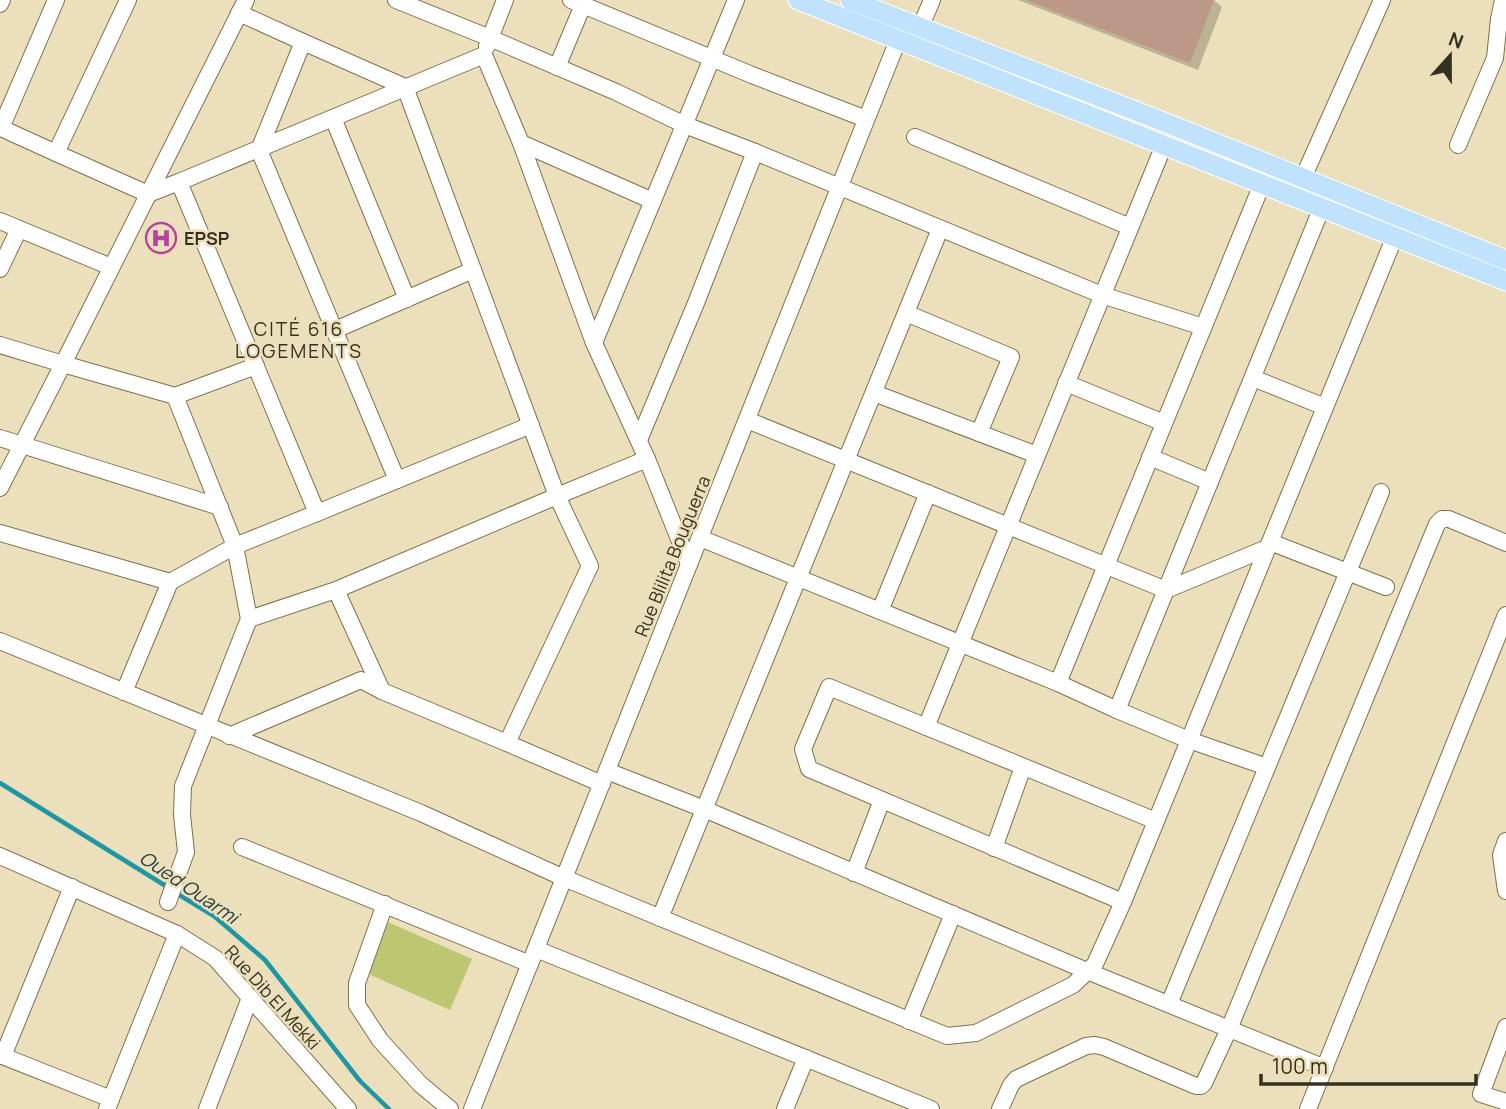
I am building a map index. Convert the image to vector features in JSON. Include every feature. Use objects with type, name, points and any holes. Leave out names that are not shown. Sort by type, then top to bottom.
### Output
[{"type":"main road","points":[[798,0],[1506,281]]},
{"type":"main road","points":[[850,0],[1169,124],[1506,260]]},
{"type":"street","points":[[56,0],[1,128],[148,194],[484,55]]},
{"type":"street","points":[[56,153],[128,0]]},
{"type":"street","points":[[396,0],[423,5],[684,125],[1102,295],[1203,327]]},
{"type":"street","points":[[505,0],[484,55],[521,144],[594,343],[639,440],[690,564]]},
{"type":"street","points":[[594,343],[736,0]]},
{"type":"street","points":[[898,40],[920,28],[932,0]]},
{"type":"street","points":[[1303,178],[1382,0]]},
{"type":"street","points":[[1458,145],[1495,58],[1503,0]]},
{"type":"street","points":[[557,67],[577,3],[866,119]]},
{"type":"street","points":[[0,488],[243,6],[303,42],[405,88],[557,496],[590,566],[507,743]]},
{"type":"street","name":"Rue Blilita Bouguerra","points":[[472,1109],[898,40]]},
{"type":"street","points":[[303,42],[259,150],[397,480]]},
{"type":"street","points":[[333,118],[407,299]]},
{"type":"street","points":[[915,137],[1130,227]]},
{"type":"street","points":[[521,144],[653,201]]},
{"type":"street","points":[[926,727],[1164,145]]},
{"type":"street","points":[[639,440],[755,152]]},
{"type":"street","points":[[180,182],[317,513]]},
{"type":"street","points":[[1058,683],[1262,184]]},
{"type":"street","points":[[1117,710],[1322,208]]},
{"type":"street","points":[[0,221],[111,267]]},
{"type":"street","points":[[0,269],[19,229]]},
{"type":"street","points":[[660,918],[940,229]]},
{"type":"street","points":[[0,641],[421,813],[564,878],[909,1021],[947,1036],[976,1033],[1073,985],[1095,964],[1123,902],[1395,236]]},
{"type":"street","points":[[334,330],[474,270]]},
{"type":"street","points":[[906,313],[1011,356],[979,433]]},
{"type":"street","points":[[0,345],[175,396],[256,366]]},
{"type":"street","points":[[1253,378],[1325,407]]},
{"type":"street","points":[[1066,383],[1164,423]]},
{"type":"street","points":[[874,393],[1037,455]]},
{"type":"street","points":[[168,902],[186,852],[182,815],[183,786],[249,619],[235,546],[175,396]]},
{"type":"street","points":[[747,420],[1166,590],[1268,545],[1386,587]]},
{"type":"street","points":[[124,692],[170,582],[235,546],[531,425]]},
{"type":"street","points":[[0,439],[219,507]]},
{"type":"street","points":[[1150,457],[1210,482]]},
{"type":"street","points":[[249,619],[336,590],[647,459]]},
{"type":"street","points":[[1169,1004],[1381,492]]},
{"type":"street","points":[[880,611],[928,493]]},
{"type":"street","points":[[1000,1109],[1016,1079],[1086,1046],[1104,1047],[1196,1086],[1204,1083],[1437,524],[1442,519],[1449,519],[1506,543]]},
{"type":"street","points":[[0,533],[170,582]]},
{"type":"street","points":[[700,538],[1058,683],[1189,740],[1267,767]]},
{"type":"street","points":[[336,590],[367,677],[382,691],[507,743],[604,778],[704,809],[1325,1068]]},
{"type":"street","points":[[1309,1109],[1506,615]]},
{"type":"street","points":[[229,736],[367,677]]},
{"type":"street","points":[[1123,902],[809,769],[803,749],[829,687],[1156,821]]},
{"type":"street","points":[[994,848],[1023,767]]},
{"type":"street","points":[[854,873],[882,800]]},
{"type":"street","points":[[1506,841],[1501,855],[1506,891]]},
{"type":"street","points":[[242,848],[385,904],[806,1058],[931,1109]]},
{"type":"street","name":"Rue Dib El Mekki","points":[[0,856],[177,934],[215,958],[348,1109]]},
{"type":"street","points":[[72,887],[2,1055],[109,1104],[177,934]]},
{"type":"street","points":[[385,904],[357,984],[357,1005],[380,1040],[420,1084],[450,1109]]},
{"type":"street","points":[[909,1021],[953,914]]},
{"type":"street","points":[[207,1109],[250,998]]},
{"type":"street","points":[[1506,1027],[1481,1094],[1506,1102]]},
{"type":"street","points":[[785,1109],[806,1058]]},
{"type":"green space","points":[[388,922],[472,959],[450,1010],[366,973]]},
{"type":"building","points":[[1026,0],[1214,0],[1190,63]]},
{"type":"waterway","name":"Oued Ouarmi","points":[[0,783],[169,888]]},
{"type":"waterway","name":"Oued Ouarmi","points":[[176,893],[214,916],[265,960],[360,1081],[389,1109]]},
{"type":"place","name":"EPSP","points":[[161,238]]},
{"type":"district","name":"CITÉ 616 LOGEMENTS","points":[[299,340]]}]
